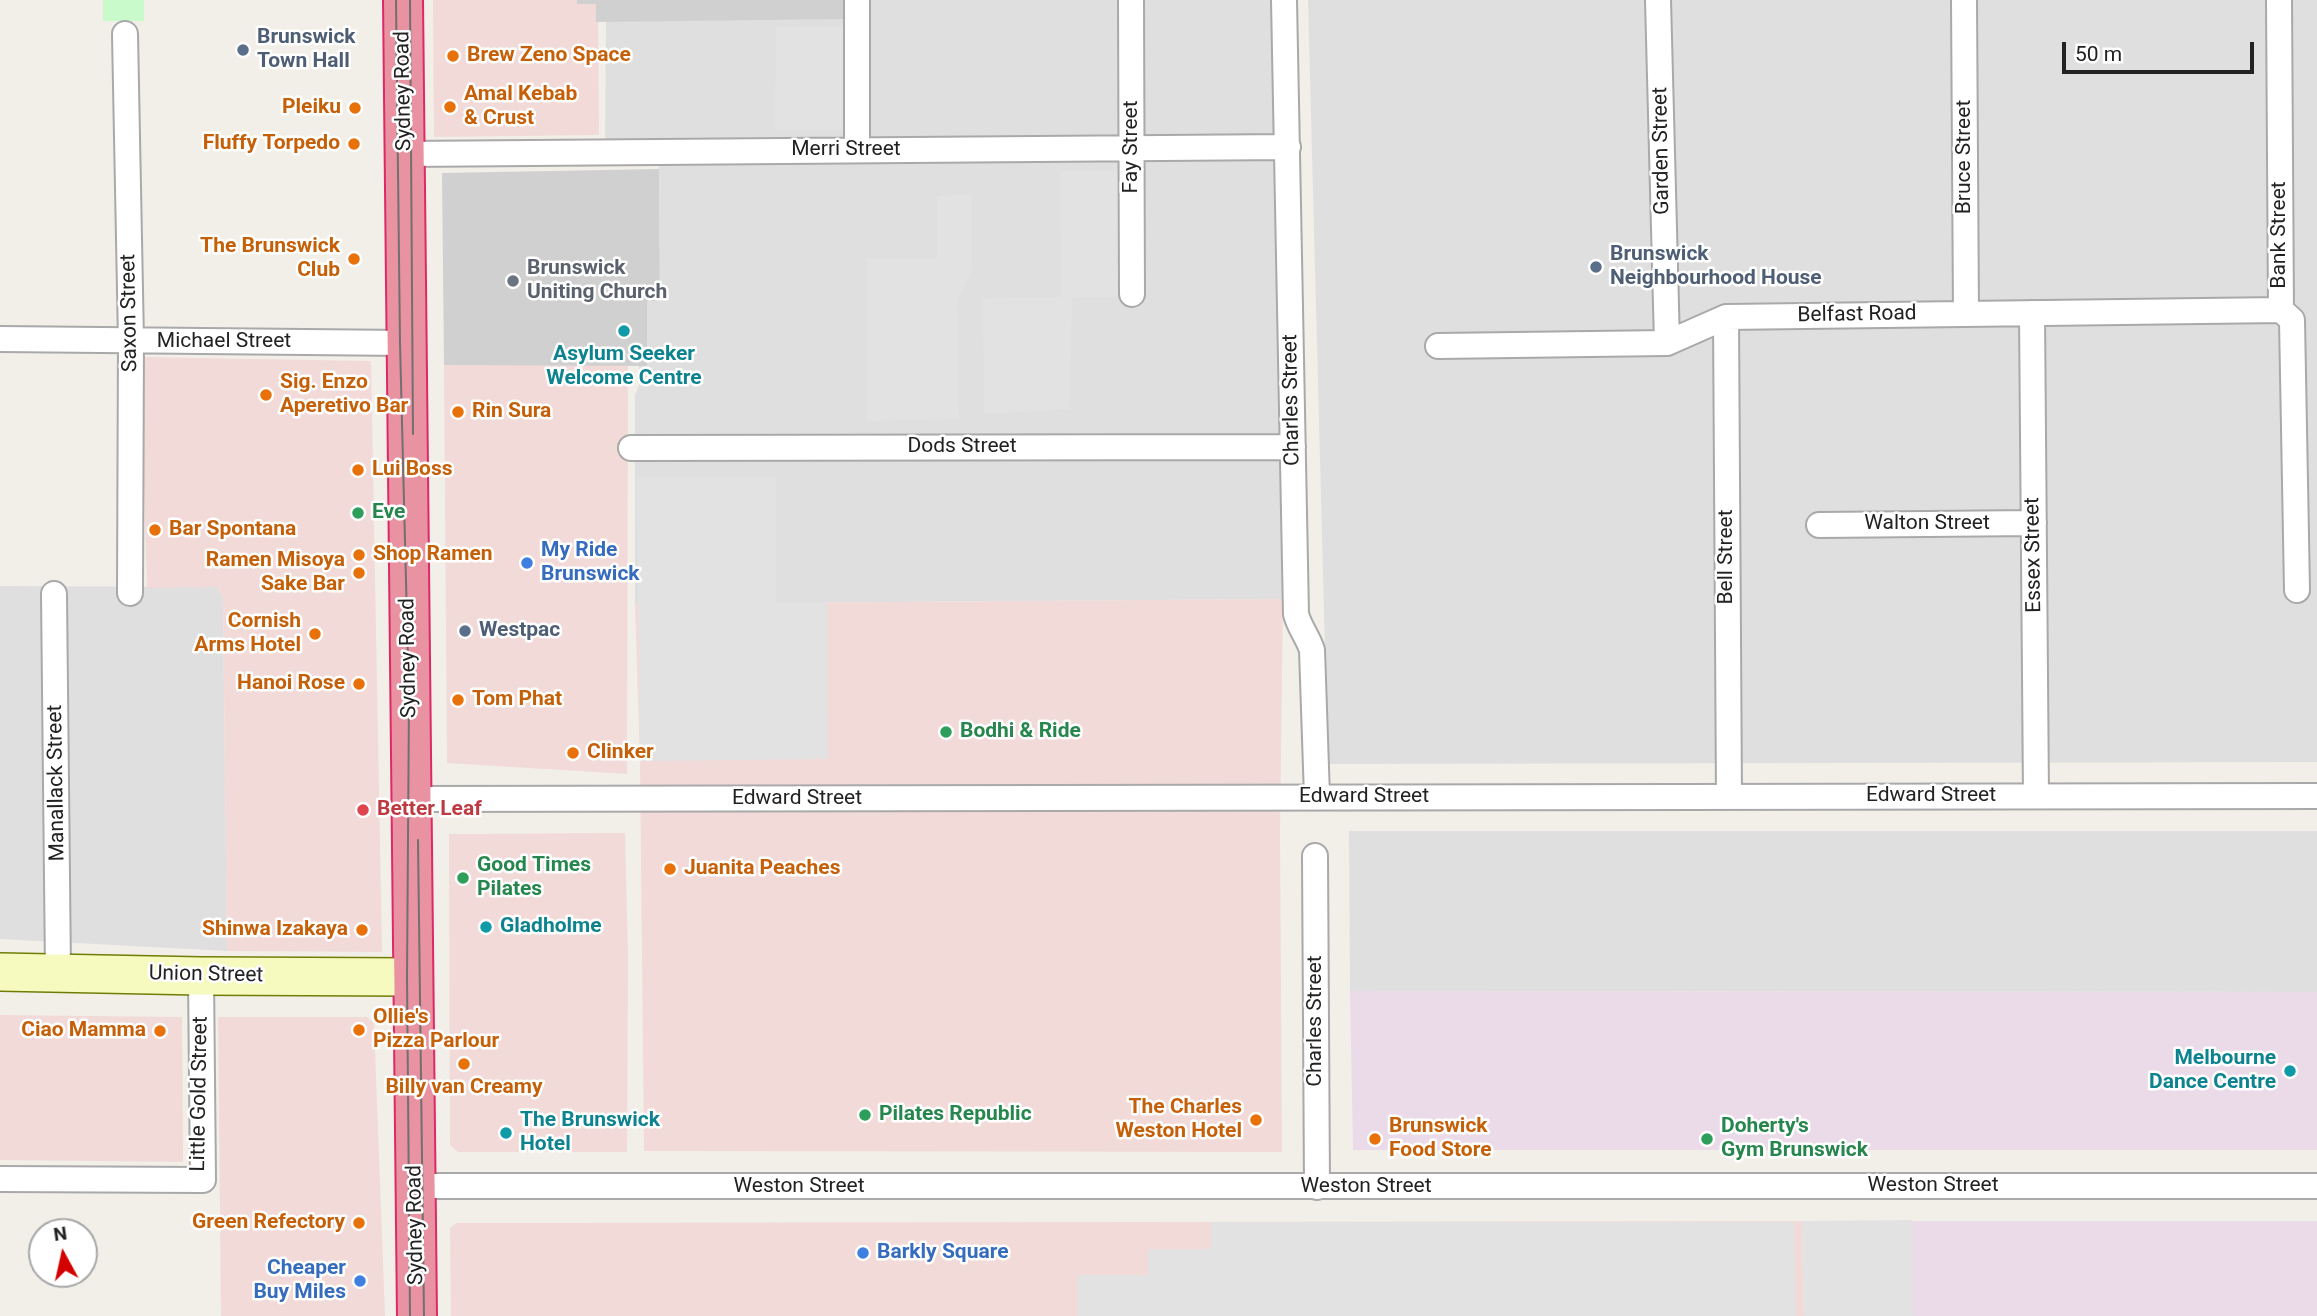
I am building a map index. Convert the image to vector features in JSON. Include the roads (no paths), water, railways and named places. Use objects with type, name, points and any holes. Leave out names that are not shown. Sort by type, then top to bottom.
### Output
[{"type":"highway","name":"Sydney Road","points":[[403,0],[417,1316]]},
{"type":"street","points":[[857,0],[857,150]]},
{"type":"street","name":"Fay Street","points":[[1131,0],[1132,294]]},
{"type":"street","name":"Charles Street","points":[[1284,0],[1296,614],[1299,626],[1309,640],[1312,650],[1317,797]]},
{"type":"street","name":"Garden Street","points":[[1658,0],[1667,343]]},
{"type":"street","name":"Bruce Street","points":[[1964,0],[1966,314]]},
{"type":"street","name":"Bank Street","points":[[2278,0],[2281,310],[2292,320],[2297,590]]},
{"type":"street","name":"Saxon Street","points":[[125,34],[131,341],[130,593]]},
{"type":"street","name":"Merri Street","points":[[405,154],[1288,147]]},
{"type":"street","name":"Belfast Road","points":[[1438,346],[1667,343],[1726,317],[2281,310]]},
{"type":"street","name":"Essex Street","points":[[2032,313],[2036,796]]},
{"type":"street","name":"Bell Street","points":[[1726,317],[1729,797]]},
{"type":"street","name":"Michael Street","points":[[0,339],[406,342]]},
{"type":"street","name":"Dods Street","points":[[631,447],[1293,447]]},
{"type":"street","name":"Walton Street","points":[[1819,525],[2034,523]]},
{"type":"street","name":"Manallack Street","points":[[54,594],[58,972]]},
{"type":"street","name":"Edward Street","points":[[411,799],[2317,796]]},
{"type":"street","name":"Charles Street","points":[[1315,856],[1317,1186]]},
{"type":"street","name":"Union Street","points":[[0,972],[413,977]]},
{"type":"street","name":"Little Gold Street","points":[[0,1179],[203,1180],[201,976]]},
{"type":"street","name":"Weston Street","points":[[415,1186],[2317,1186]]},
{"type":"tram line","points":[[396,0],[400,343],[409,700],[407,977],[410,1316]]},
{"type":"tram line","points":[[410,0],[413,434]]},
{"type":"tram line","points":[[418,840],[424,1316]]},
{"type":"place","name":"Brunswick Town Hall","points":[[243,50]]},
{"type":"place","name":"Brew Zeno Space","points":[[453,56]]},
{"type":"place","name":"Amal Kebab & Crust","points":[[450,107]]},
{"type":"place","name":"Pleiku","points":[[355,108]]},
{"type":"place","name":"Fluffy Torpedo","points":[[354,144]]},
{"type":"place","name":"The Brunswick Club","points":[[354,259]]},
{"type":"place","name":"Brunswick Neighbourhood House","points":[[1596,267]]},
{"type":"place","name":"Brunswick Uniting Church","points":[[513,281]]},
{"type":"place","name":"Asylum Seeker Welcome Centre","points":[[624,331]]},
{"type":"place","name":"Sig. Enzo Aperetivo Bar","points":[[266,395]]},
{"type":"place","name":"Rin Sura","points":[[458,412]]},
{"type":"place","name":"Lui Boss","points":[[358,470]]},
{"type":"place","name":"Eve","points":[[358,513]]},
{"type":"place","name":"Bar Spontana","points":[[155,530]]},
{"type":"place","name":"Shop Ramen","points":[[359,555]]},
{"type":"place","name":"My Ride Brunswick","points":[[527,563]]},
{"type":"place","name":"Ramen Misoya Sake Bar","points":[[359,573]]},
{"type":"place","name":"Westpac","points":[[465,631]]},
{"type":"place","name":"Cornish Arms Hotel","points":[[315,634]]},
{"type":"place","name":"Hanoi Rose","points":[[359,684]]},
{"type":"place","name":"Tom Phat","points":[[458,700]]},
{"type":"place","name":"Bodhi & Ride","points":[[946,732]]},
{"type":"place","name":"Clinker","points":[[573,753]]},
{"type":"place","name":"Better Leaf","points":[[363,810]]},
{"type":"place","name":"Juanita Peaches","points":[[670,869]]},
{"type":"place","name":"Good Times Pilates","points":[[463,878]]},
{"type":"place","name":"Gladholme","points":[[486,927]]},
{"type":"place","name":"Shinwa Izakaya","points":[[362,930]]},
{"type":"place","name":"Ollie's Pizza Parlour","points":[[359,1030]]},
{"type":"place","name":"Ciao Mamma","points":[[160,1031]]},
{"type":"place","name":"Billy van Creamy","points":[[464,1064]]},
{"type":"place","name":"Melbourne Dance Centre","points":[[2290,1071]]},
{"type":"place","name":"Pilates Republic","points":[[865,1115]]},
{"type":"place","name":"The Charles Weston Hotel","points":[[1256,1120]]},
{"type":"place","name":"The Brunswick Hotel","points":[[506,1133]]},
{"type":"place","name":"Brunswick Food Store","points":[[1375,1139]]},
{"type":"place","name":"Doherty's Gym Brunswick","points":[[1707,1139]]},
{"type":"place","name":"Green Refectory","points":[[359,1223]]},
{"type":"place","name":"Barkly Square","points":[[863,1253]]},
{"type":"place","name":"Cheaper Buy Miles","points":[[360,1281]]}]
